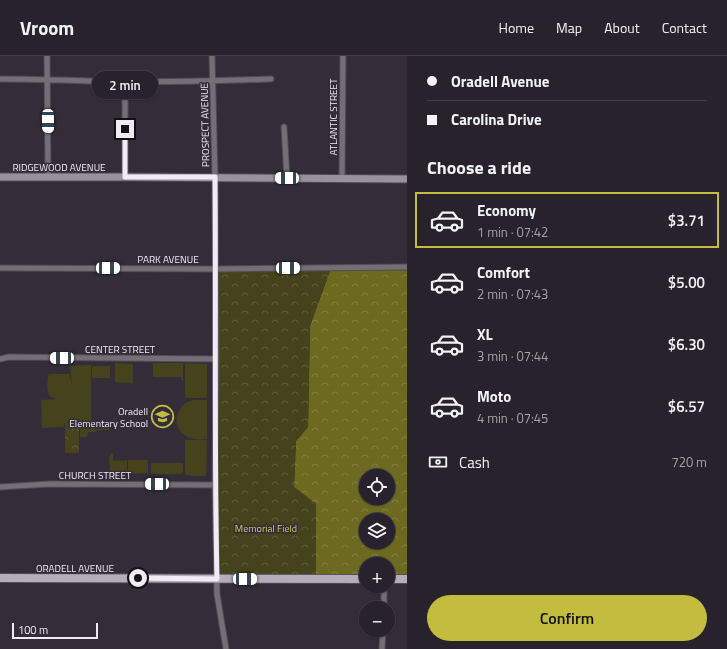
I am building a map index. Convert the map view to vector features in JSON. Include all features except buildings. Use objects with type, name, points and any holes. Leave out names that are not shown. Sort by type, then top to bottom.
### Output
[{"type":"main road","name":"ORADELL AVENUE","points":[[0,578],[359,579]]},
{"type":"main road","points":[[395,579],[407,579]]},
{"type":"street","points":[[47,56],[48,177]]},
{"type":"street","name":"PROSPECT AVENUE","points":[[212,56],[215,177],[215,485],[217,594],[226,649]]},
{"type":"street","name":"ATLANTIC STREET","points":[[342,178],[343,56]]},
{"type":"street","points":[[0,79],[125,82],[213,82],[271,79]]},
{"type":"street","points":[[125,82],[125,177]]},
{"type":"street","points":[[284,127],[287,178]]},
{"type":"street","name":"RIDGEWOOD AVENUE","points":[[0,177],[407,179]]},
{"type":"street","name":"PARK AVENUE","points":[[0,268],[215,269],[407,267]]},
{"type":"street","name":"CENTER STREET","points":[[0,359],[8,357],[216,359]]},
{"type":"street","name":"CHURCH STREET","points":[[0,487],[48,484],[215,485]]},
{"type":"street","points":[[382,649],[383,637]]},
{"type":"green space","points":[[407,267],[407,579],[395,579],[395,557],[359,557],[359,579],[316,579],[316,504],[294,487],[296,441],[308,427],[310,326],[331,268]]},
{"type":"green space","name":"Memorial Field","points":[[331,268],[310,326],[308,427],[296,441],[294,487],[316,504],[316,579],[217,579],[215,269]]},
{"type":"green space","points":[[115,363],[133,364],[133,383],[115,382]]},
{"type":"green space","points":[[153,363],[183,363],[183,381],[181,377],[153,377]]},
{"type":"green space","points":[[185,363],[207,364],[207,398],[185,398]]},
{"type":"green space","points":[[91,365],[91,424],[110,423],[110,430],[88,432],[87,437],[80,437],[80,422],[64,423],[64,427],[42,428],[41,400],[59,399],[53,398],[49,394],[48,375],[69,374],[72,385],[70,366]]},
{"type":"green space","points":[[92,366],[110,366],[110,378],[92,378]]},
{"type":"green space","points":[[193,400],[207,400],[207,439],[195,439],[184,435],[177,425],[178,413],[181,407]]},
{"type":"green space","points":[[65,423],[79,423],[79,453],[65,453]]},
{"type":"green space","points":[[185,440],[207,440],[206,476],[186,475]]},
{"type":"green space","points":[[113,453],[113,461],[127,460],[127,471],[125,474],[110,473],[109,457]]},
{"type":"green space","points":[[128,460],[148,460],[148,473],[130,474],[128,472]]},
{"type":"green space","points":[[151,463],[183,463],[183,472],[180,474],[151,474]]},
{"type":"place","name":"Oradell Elementary School","points":[[163,417]]},
{"type":"route","points":[[125,129],[125,177],[215,177],[215,485],[217,579],[138,578]]}]
